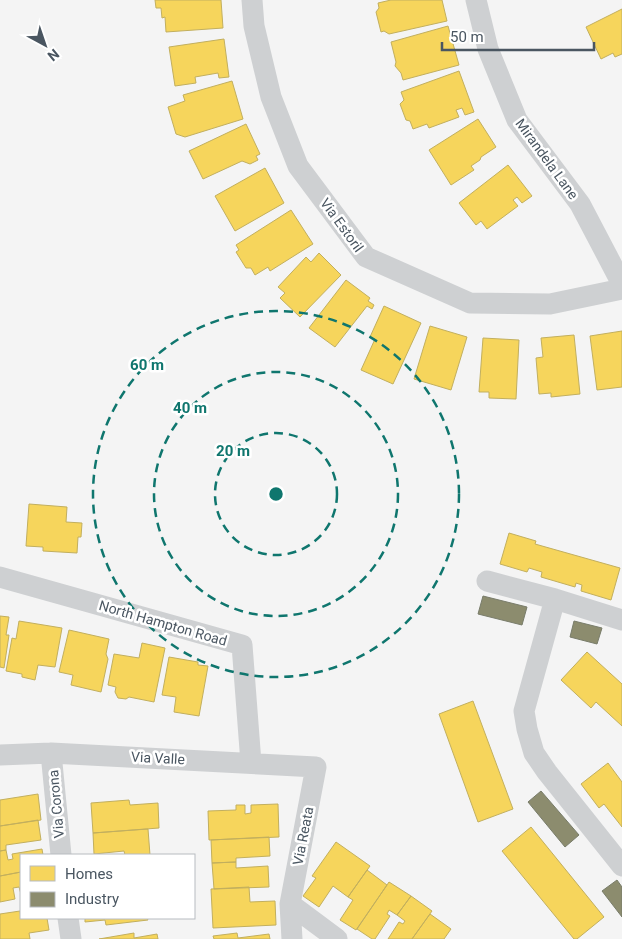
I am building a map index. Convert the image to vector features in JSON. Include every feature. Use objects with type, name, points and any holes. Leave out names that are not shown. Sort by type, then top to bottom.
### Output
[{"type":"street","name":"Via Estoril","points":[[252,0],[254,26],[271,97],[298,166],[366,257],[470,303],[550,304],[622,289]]},
{"type":"street","name":"Mirandela Lane","points":[[476,0],[488,49],[517,120],[580,204],[622,284]]},
{"type":"street","name":"North Hampton Road","points":[[0,577],[242,645],[251,763]]},
{"type":"street","points":[[487,581],[556,599],[622,620]]},
{"type":"street","points":[[556,599],[524,711],[527,729],[534,753],[547,772],[622,866]]},
{"type":"street","name":"Via Valle","points":[[0,755],[51,752],[316,767]]},
{"type":"street","name":"Via Corona","points":[[51,752],[61,854]]},
{"type":"street","name":"Via Reata","points":[[292,939],[290,904],[316,767]]},
{"type":"street","points":[[290,904],[337,939]]},
{"type":"street","points":[[68,919],[71,939]]},
{"type":"building: Homes","points":[[155,0],[221,0],[223,28],[166,32],[165,17],[162,18],[161,8],[156,8]]},
{"type":"building: Homes","points":[[391,0],[442,0],[447,21],[389,34],[384,31],[381,32],[376,12],[379,8],[378,3]]},
{"type":"building: Homes","points":[[622,9],[622,54],[615,57],[613,53],[601,59],[586,27]]},
{"type":"building: Homes","points":[[448,26],[459,65],[403,80],[401,73],[395,66],[396,62],[391,42]]},
{"type":"building: Homes","points":[[224,39],[229,77],[219,78],[218,73],[195,77],[196,83],[175,86],[169,47]]},
{"type":"building: Homes","points":[[459,71],[474,112],[465,115],[462,108],[456,110],[459,117],[429,128],[427,124],[413,129],[410,121],[406,120],[400,104],[404,100],[401,92]]},
{"type":"building: Homes","points":[[232,81],[243,119],[185,137],[176,134],[168,107],[185,101],[183,95]]},
{"type":"building: Homes","points":[[478,119],[496,147],[471,166],[474,170],[451,185],[429,150]]},
{"type":"building: Homes","points":[[246,124],[260,154],[256,156],[258,160],[250,164],[242,161],[203,179],[189,151]]},
{"type":"building: Homes","points":[[508,165],[532,196],[522,203],[517,197],[513,200],[518,206],[487,229],[481,221],[476,225],[459,203]]},
{"type":"building: Homes","points":[[265,168],[284,203],[235,231],[215,196]]},
{"type":"building: Homes","points":[[291,210],[313,244],[270,271],[268,267],[255,275],[251,268],[246,268],[236,252],[239,250],[236,245]]},
{"type":"building: Homes","points":[[319,253],[341,275],[300,317],[280,298],[285,293],[278,287],[306,257],[311,262]]},
{"type":"building: Homes","points":[[346,280],[370,298],[368,301],[374,305],[372,309],[367,306],[335,347],[309,328]]},
{"type":"building: Homes","points":[[384,306],[421,323],[393,384],[361,370],[375,339],[370,337]]},
{"type":"building: Homes","points":[[430,326],[467,337],[451,390],[414,379]]},
{"type":"building: Homes","points":[[622,331],[622,387],[597,390],[590,336]]},
{"type":"building: Homes","points":[[574,335],[580,394],[551,397],[551,393],[539,394],[536,358],[543,357],[541,338]]},
{"type":"building: Homes","points":[[483,338],[519,340],[516,399],[489,398],[489,392],[479,392]]},
{"type":"building: Homes","points":[[29,504],[67,507],[66,522],[82,523],[81,537],[78,537],[77,553],[43,551],[43,547],[26,546]]},
{"type":"building: Homes","points":[[509,533],[536,541],[535,544],[620,568],[611,600],[581,591],[582,585],[576,583],[575,587],[541,577],[542,572],[529,568],[527,572],[500,564]]},
{"type":"building: Homes","points":[[0,616],[9,617],[6,635],[9,635],[4,668],[0,667]]},
{"type":"building: Homes","points":[[19,621],[62,628],[55,667],[38,665],[35,680],[22,677],[22,674],[6,671],[12,638],[16,639]]},
{"type":"building: Homes","points":[[69,630],[109,639],[106,654],[108,659],[101,692],[71,685],[73,675],[59,672]]},
{"type":"building: Homes","points":[[142,643],[165,648],[154,702],[129,697],[126,699],[118,698],[115,692],[116,687],[108,685],[114,654],[139,658]]},
{"type":"building: Homes","points":[[587,652],[622,684],[622,726],[596,702],[591,708],[561,680]]},
{"type":"building: Homes","points":[[169,657],[198,662],[198,665],[208,666],[199,716],[174,712],[176,697],[162,695]]},
{"type":"building: Homes","points":[[473,701],[513,809],[478,822],[439,714]]},
{"type":"building: Homes","points":[[608,763],[622,782],[622,827],[604,804],[599,808],[581,784]]},
{"type":"building: Homes","points":[[38,794],[41,820],[0,826],[0,800]]},
{"type":"building: Homes","points":[[129,800],[130,805],[158,803],[159,828],[93,833],[91,803]]},
{"type":"building: Homes","points":[[278,804],[279,837],[209,840],[208,811],[236,810],[236,805],[245,805],[245,814],[251,813],[251,805]]},
{"type":"building: Homes","points":[[38,820],[41,840],[6,845],[6,850],[0,851],[0,826]]},
{"type":"building: Homes","points":[[531,827],[604,917],[577,939],[574,939],[502,851]]},
{"type":"building: Homes","points":[[148,829],[150,854],[125,854],[124,851],[94,854],[93,833]]},
{"type":"building: Homes","points":[[269,837],[270,856],[236,858],[236,862],[212,863],[211,840]]},
{"type":"building: Homes","points":[[336,842],[370,866],[348,897],[333,886],[319,907],[303,896],[316,878],[312,876]]},
{"type":"building: Homes","points":[[42,849],[43,854],[20,854],[20,872],[0,876],[0,851],[6,850],[8,860],[13,859],[12,854]]},
{"type":"building: Homes","points":[[236,862],[236,868],[268,866],[269,887],[214,889],[212,863]]},
{"type":"building: Homes","points":[[367,870],[387,885],[356,930],[340,920],[353,900],[348,897]]},
{"type":"building: Homes","points":[[20,872],[20,890],[19,887],[13,888],[15,899],[0,902],[0,876]]},
{"type":"building: Homes","points":[[389,882],[411,896],[397,915],[389,910],[387,914],[390,916],[375,939],[372,939],[357,929]]},
{"type":"building: Homes","points":[[249,887],[250,902],[275,901],[276,925],[213,928],[211,889]]},
{"type":"building: Homes","points":[[411,896],[432,911],[412,939],[388,939],[399,922],[403,924],[405,921],[397,915]]},
{"type":"building: Homes","points":[[20,911],[20,919],[47,919],[49,930],[29,933],[30,939],[0,939],[0,914]]},
{"type":"building: Homes","points":[[430,914],[451,929],[444,939],[412,939]]},
{"type":"building: Homes","points":[[85,919],[148,920],[106,925],[105,920],[85,922]]},
{"type":"building: Homes","points":[[134,933],[134,938],[157,934],[158,939],[99,939]]},
{"type":"building: Homes","points":[[237,933],[238,938],[269,934],[270,939],[214,939],[213,936]]},
{"type":"building: Industry","points":[[483,596],[527,607],[522,625],[478,614]]},
{"type":"building: Industry","points":[[574,621],[602,628],[597,644],[570,637]]},
{"type":"building: Industry","points":[[541,791],[579,835],[565,847],[528,802]]},
{"type":"building: Industry","points":[[617,880],[622,887],[622,917],[602,891]]}]
